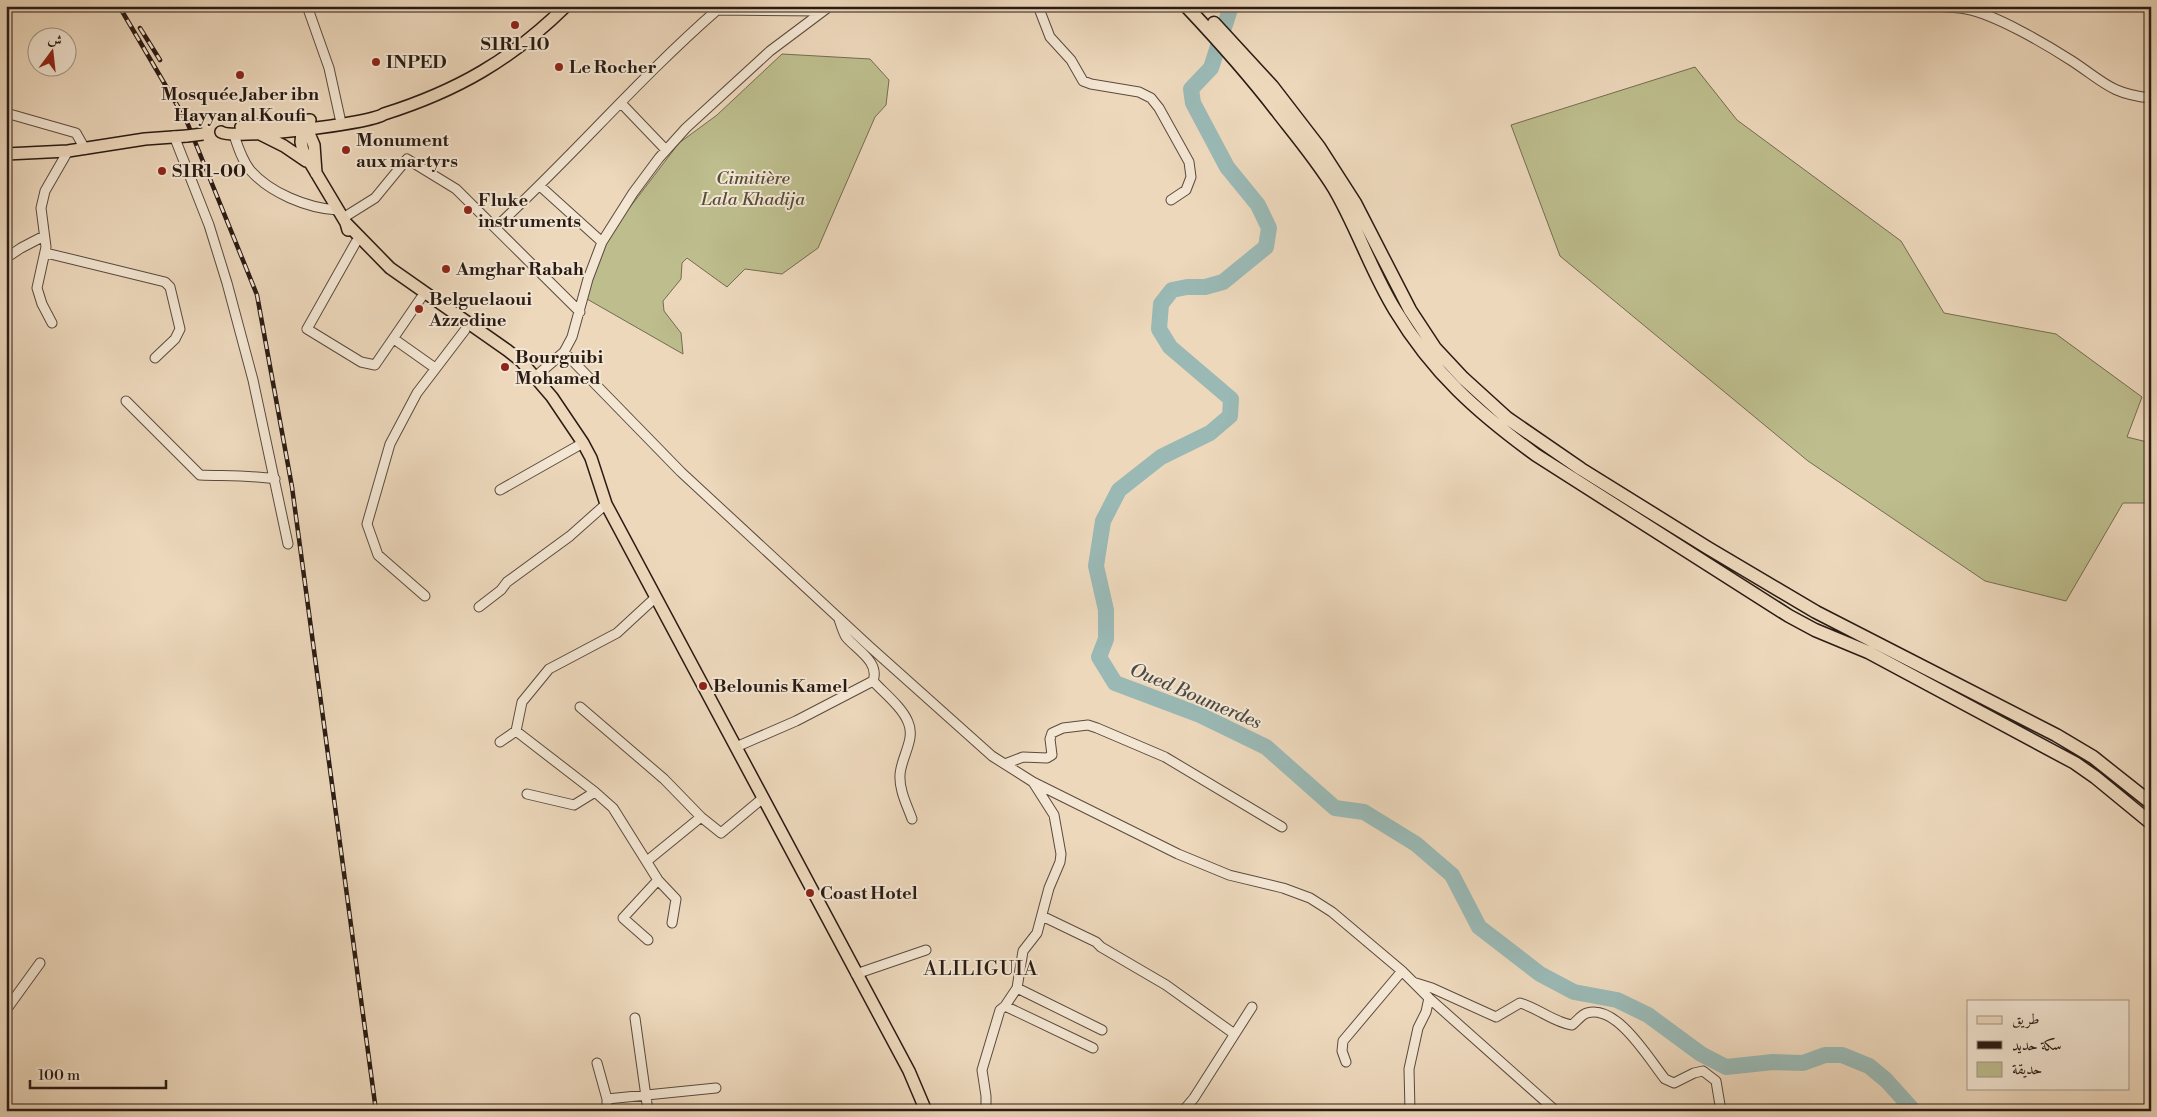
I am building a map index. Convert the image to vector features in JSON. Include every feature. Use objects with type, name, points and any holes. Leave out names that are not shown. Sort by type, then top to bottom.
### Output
[{"type":"highway","points":[[1186,6],[1214,30],[1287,105],[1328,160],[1355,203],[1410,310],[1434,348],[1463,378],[1507,418],[1580,469],[1816,612],[1879,643],[2078,748],[2119,776],[2151,804]]},
{"type":"highway","points":[[1197,6],[1214,30]]},
{"type":"highway","points":[[1232,49],[1321,168],[1346,210],[1394,309],[1430,362],[1469,402],[1500,428],[1568,476],[1790,616],[1823,633],[1868,652],[2075,763],[2151,823]]},
{"type":"main road","points":[[220,132],[226,135],[258,133],[337,122],[384,114],[416,104],[472,79],[541,30],[566,6]]},
{"type":"main road","points":[[314,145],[337,122]]},
{"type":"main road","points":[[6,154],[85,149],[145,139],[220,132],[225,128],[304,126]]},
{"type":"main road","points":[[304,126],[314,145],[316,173]]},
{"type":"main road","points":[[304,126],[302,148],[308,162],[356,242],[381,269],[465,330],[525,368]]},
{"type":"main road","points":[[258,133],[284,146],[308,162]]},
{"type":"main road","points":[[342,217],[390,268],[507,350],[552,397],[583,443],[591,458],[606,504],[908,1071],[926,1111]]},
{"type":"street","points":[[307,6],[329,68],[337,122]]},
{"type":"street","points":[[1038,6],[1050,37],[1071,60],[1083,81],[1139,92],[1151,98],[1159,108],[1189,162],[1191,170],[1191,177],[1186,190],[1171,200]]},
{"type":"street","points":[[1932,6],[1965,8],[1994,18],[2073,62],[2106,86],[2120,93],[2151,98]]},
{"type":"street","points":[[496,227],[540,186],[678,44],[718,8],[826,9]]},
{"type":"street","points":[[534,377],[564,352],[572,337],[588,279],[602,242],[633,193],[666,150],[686,128],[770,51],[826,9]]},
{"type":"street","points":[[621,104],[666,150]]},
{"type":"street","points":[[6,113],[76,133],[85,149]]},
{"type":"street","points":[[234,135],[247,166],[270,186],[305,203],[326,209],[342,217],[375,198],[407,159],[456,189],[580,312]]},
{"type":"street","points":[[174,136],[209,225],[227,282],[253,380],[288,544]]},
{"type":"street","points":[[52,323],[42,304],[37,288],[39,271],[46,253],[41,208],[46,191],[68,151]]},
{"type":"street","points":[[540,186],[602,242]]},
{"type":"street","points":[[6,258],[44,236]]},
{"type":"street","points":[[356,242],[307,329],[362,362],[375,365],[421,298]]},
{"type":"street","points":[[46,253],[165,282],[170,287],[180,329],[175,339],[155,358]]},
{"type":"street","points":[[425,596],[378,555],[367,524],[390,444],[417,393],[465,330]]},
{"type":"street","points":[[394,339],[435,368]]},
{"type":"street","points":[[564,352],[681,472],[992,756],[1033,782],[1178,854],[1229,876],[1283,888],[1310,898],[1332,912],[1415,982],[1429,998],[1556,1111]]},
{"type":"street","points":[[126,401],[200,475],[235,477],[248,474],[274,479]]},
{"type":"street","points":[[500,490],[583,443]]},
{"type":"street","points":[[479,607],[501,590],[507,582],[570,536],[606,504]]},
{"type":"street","points":[[500,742],[516,732],[522,702],[549,669],[617,633],[656,597]]},
{"type":"street","points":[[736,748],[796,721],[873,681],[875,673],[873,665],[846,637],[838,616]]},
{"type":"street","points":[[873,681],[906,717],[910,726],[910,735],[900,774],[902,791],[912,819]]},
{"type":"street","points":[[580,707],[664,779],[700,817],[721,833],[763,798]]},
{"type":"street","points":[[1005,764],[1023,757],[1047,758],[1052,755],[1050,738],[1052,733],[1063,728],[1088,725],[1164,758],[1282,827]]},
{"type":"street","points":[[516,732],[613,808],[658,880],[676,899],[672,923]]},
{"type":"street","points":[[986,1111],[982,1070],[1000,1010],[1005,1006],[1017,988],[1023,951],[1037,933],[1048,888],[1060,862],[1061,854],[1054,815],[1033,782]]},
{"type":"street","points":[[527,794],[574,806],[595,792]]},
{"type":"street","points":[[647,861],[700,817]]},
{"type":"street","points":[[648,940],[623,918],[658,880]]},
{"type":"street","points":[[1042,916],[1096,942],[1101,947],[1166,985],[1233,1033]]},
{"type":"street","points":[[856,974],[926,950]]},
{"type":"street","points":[[6,1010],[40,963]]},
{"type":"street","points":[[1346,1062],[1342,1051],[1343,1041],[1402,971]]},
{"type":"street","points":[[1415,982],[1496,1017],[1520,1003],[1531,1006],[1564,1024],[1572,1025],[1586,1013],[1601,1012],[1618,1021],[1665,1079],[1674,1083],[1694,1073],[1703,1071],[1716,1081],[1721,1111]]},
{"type":"street","points":[[1017,988],[1102,1030]]},
{"type":"street","points":[[1410,1111],[1409,1069],[1418,1028],[1426,1012],[1429,998]]},
{"type":"street","points":[[1005,1006],[1093,1048]]},
{"type":"street","points":[[1183,1111],[1194,1098],[1233,1033],[1252,1007]]},
{"type":"street","points":[[635,1018],[648,1111]]},
{"type":"street","points":[[597,1063],[607,1099],[607,1111]]},
{"type":"street","points":[[607,1099],[716,1088]]},
{"type":"green space","name":"Cimitière Lala Khadija","points":[[782,54],[870,59],[889,80],[886,105],[875,117],[818,248],[782,274],[745,269],[727,287],[687,258],[682,263],[681,279],[663,301],[664,311],[681,333],[683,354],[587,299],[593,273],[611,232],[679,143],[717,115]]},
{"type":"green space","points":[[1695,67],[1737,120],[1901,241],[1944,313],[2056,334],[2142,397],[2127,437],[2151,443],[2151,503],[2123,503],[2066,601],[1985,581],[1808,461],[1560,256],[1511,125]]},
{"type":"waterway","name":"Oued Boumerdes","points":[[1231,6],[1211,68],[1191,89],[1193,103],[1227,167],[1258,205],[1269,228],[1266,247],[1223,282],[1205,287],[1187,287],[1172,290],[1161,304],[1159,329],[1170,347],[1231,399],[1230,416],[1210,433],[1161,457],[1119,490],[1103,521],[1096,566],[1106,610],[1106,639],[1099,657],[1115,683],[1200,715],[1266,747],[1335,808],[1364,812],[1416,844],[1452,875],[1479,927],[1540,974],[1574,992],[1617,1000],[1648,1015],[1701,1054],[1726,1067],[1773,1062],[1803,1063],[1825,1055],[1842,1055],[1869,1066],[1886,1080],[1914,1111]]},
{"type":"railway","points":[[119,6],[187,122],[257,295],[292,487],[376,1111]]},
{"type":"railway","points":[[140,28],[160,60]]},
{"type":"place","name":"S1R1-10","points":[[515,25]]},
{"type":"place","name":"INPED","points":[[376,62]]},
{"type":"place","name":"Le Rocher","points":[[559,67]]},
{"type":"place","name":"Mosquée Jaber ibn Hayyan al Koufi","points":[[240,75]]},
{"type":"place","name":"Monument aux martyrs","points":[[346,150]]},
{"type":"place","name":"S1R1-00","points":[[162,171]]},
{"type":"place","name":"Fluke instruments","points":[[468,210]]},
{"type":"place","name":"Amghar Rabah","points":[[446,269]]},
{"type":"place","name":"Belguelaoui Azzedine","points":[[419,309]]},
{"type":"place","name":"Bourguibi Mohamed","points":[[505,367]]},
{"type":"place","name":"Belounis Kamel","points":[[703,686]]},
{"type":"place","name":"Coast Hotel","points":[[810,893]]},
{"type":"district","name":"ALILIGUIA","points":[[981,968]]}]
